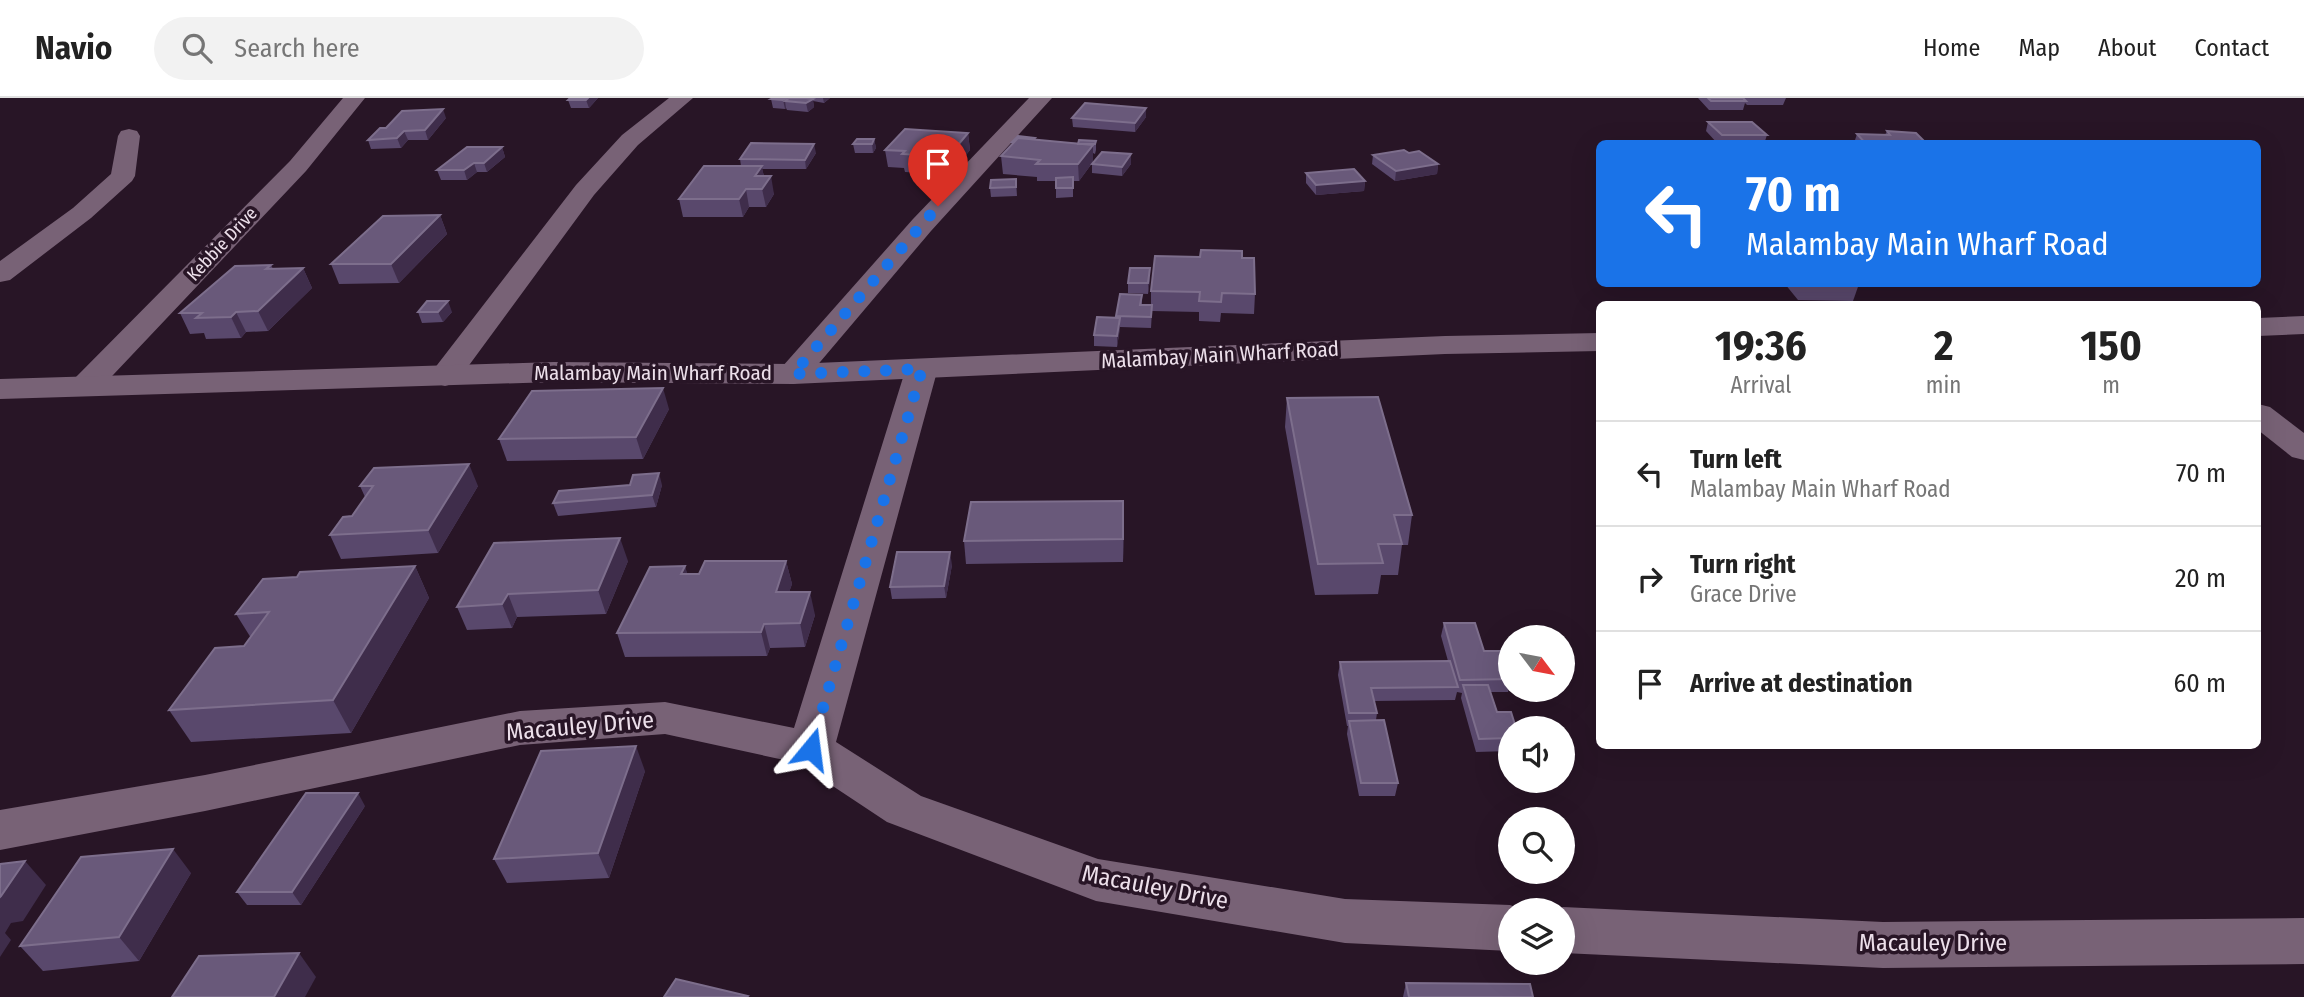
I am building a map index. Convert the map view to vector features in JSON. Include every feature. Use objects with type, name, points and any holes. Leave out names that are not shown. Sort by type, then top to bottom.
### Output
[{"type":"street","name":"Kebbie Drive","points":[[85,386],[298,166],[354,98]]},
{"type":"street","points":[[445,376],[585,190],[630,140],[682,98]]},
{"type":"street","points":[[793,374],[922,225],[1041,98]]},
{"type":"street","points":[[0,274],[82,213],[123,176],[129,136]]},
{"type":"street","points":[[2261,327],[2304,325]]},
{"type":"street","name":"Malambay Main Wharf Road","points":[[0,389],[554,372],[793,374],[1446,345],[1596,342]]},
{"type":"street","points":[[811,749],[922,369]]},
{"type":"street","points":[[2261,416],[2304,450]]},
{"type":"street","name":"Macauley Drive","points":[[0,830],[205,793],[520,729],[664,718],[811,749],[904,809],[1096,880],[1345,920],[1498,927]]},
{"type":"street","name":"Macauley Drive","points":[[1575,931],[1882,945],[2304,941]]},
{"type":"building","points":[[570,98],[588,98],[568,100]]},
{"type":"building","points":[[789,98],[813,99],[806,103],[785,101]]},
{"type":"building","points":[[1708,98],[1743,98],[1746,101],[1711,101]]},
{"type":"building","points":[[1085,103],[1146,108],[1135,123],[1072,118]]},
{"type":"building","points":[[443,109],[425,130],[404,131],[397,138],[368,140],[380,128],[386,128],[402,111]]},
{"type":"building","points":[[1708,122],[1752,122],[1767,135],[1722,135]]},
{"type":"building","points":[[905,129],[968,133],[948,157],[885,150]]},
{"type":"building","points":[[1887,131],[1916,133],[1923,140],[1862,140],[1857,134],[1890,135]]},
{"type":"building","points":[[1018,136],[1035,138],[1018,138],[1012,142]]},
{"type":"building","points":[[1018,138],[1093,145],[1078,164],[1036,164],[1040,160],[1001,156]]},
{"type":"building","points":[[857,139],[874,139],[872,144],[853,144]]},
{"type":"building","points":[[1079,140],[1096,141],[1095,144],[1078,144]]},
{"type":"building","points":[[751,143],[814,144],[805,160],[740,159]]},
{"type":"building","points":[[467,147],[502,147],[484,163],[474,163],[464,170],[437,170]]},
{"type":"building","points":[[1404,150],[1409,153],[1419,151],[1438,164],[1396,171],[1373,155]]},
{"type":"building","points":[[1102,152],[1131,154],[1122,167],[1092,164]]},
{"type":"building","points":[[704,166],[762,166],[755,176],[771,176],[762,189],[746,189],[739,199],[679,199]]},
{"type":"building","points":[[1354,169],[1365,181],[1316,185],[1306,173]]},
{"type":"building","points":[[1073,177],[1073,188],[1056,188],[1056,178]]},
{"type":"building","points":[[1016,179],[1016,187],[990,188],[991,180]]},
{"type":"building","points":[[440,215],[391,264],[331,264],[383,216]]},
{"type":"building","points":[[1201,250],[1242,251],[1242,258],[1254,258],[1255,294],[1222,293],[1221,302],[1199,301],[1200,292],[1151,291],[1155,256],[1200,257]]},
{"type":"building","points":[[271,265],[266,269],[303,268],[258,311],[236,312],[231,317],[196,318],[202,313],[180,313],[235,266]]},
{"type":"building","points":[[1130,268],[1150,268],[1148,283],[1128,283]]},
{"type":"building","points":[[1120,294],[1142,295],[1140,305],[1152,305],[1151,317],[1116,316]]},
{"type":"building","points":[[427,301],[448,301],[438,312],[418,312]]},
{"type":"building","points":[[1097,317],[1120,318],[1117,336],[1094,335]]},
{"type":"building","points":[[663,388],[636,437],[499,439],[532,391]]},
{"type":"building","points":[[1378,397],[1412,515],[1394,515],[1402,544],[1378,544],[1383,563],[1318,564],[1287,398]]},
{"type":"building","points":[[469,464],[428,530],[330,535],[343,517],[352,516],[373,486],[360,486],[374,468]]},
{"type":"building","points":[[659,473],[652,495],[553,503],[559,491],[630,485],[633,475]]},
{"type":"building","points":[[1123,501],[1123,539],[964,541],[971,502]]},
{"type":"building","points":[[620,538],[598,590],[508,594],[502,604],[457,607],[494,543]]},
{"type":"building","points":[[897,552],[950,552],[944,586],[890,587]]},
{"type":"building","points":[[705,561],[786,561],[776,592],[810,592],[800,623],[764,624],[761,632],[617,633],[650,567],[685,566],[681,574],[699,574]]},
{"type":"building","points":[[415,566],[333,700],[169,710],[215,648],[244,646],[269,612],[236,614],[263,579],[297,577],[300,572]]},
{"type":"building","points":[[1444,623],[1475,623],[1484,651],[1498,651],[1498,679],[1460,680]]},
{"type":"building","points":[[1450,661],[1458,687],[1371,688],[1377,713],[1349,713],[1340,662]]},
{"type":"building","points":[[1463,685],[1488,685],[1497,712],[1511,712],[1512,716],[1498,716],[1498,738],[1479,739]]},
{"type":"building","points":[[1384,720],[1398,783],[1361,783],[1349,721]]},
{"type":"building","points":[[636,746],[598,853],[494,859],[541,751]]},
{"type":"building","points":[[306,793],[358,793],[292,892],[237,892]]},
{"type":"building","points":[[173,849],[119,937],[20,946],[81,857]]},
{"type":"building","points":[[25,861],[1,896],[0,897],[0,864]]},
{"type":"building","points":[[299,953],[274,997],[172,997],[199,956]]},
{"type":"building","points":[[676,979],[748,996],[664,997]]},
{"type":"building","points":[[1406,983],[1530,984],[1533,997],[1409,997]]},
{"type":"route","points":[[811,749],[922,369],[793,374],[938,206]]}]
